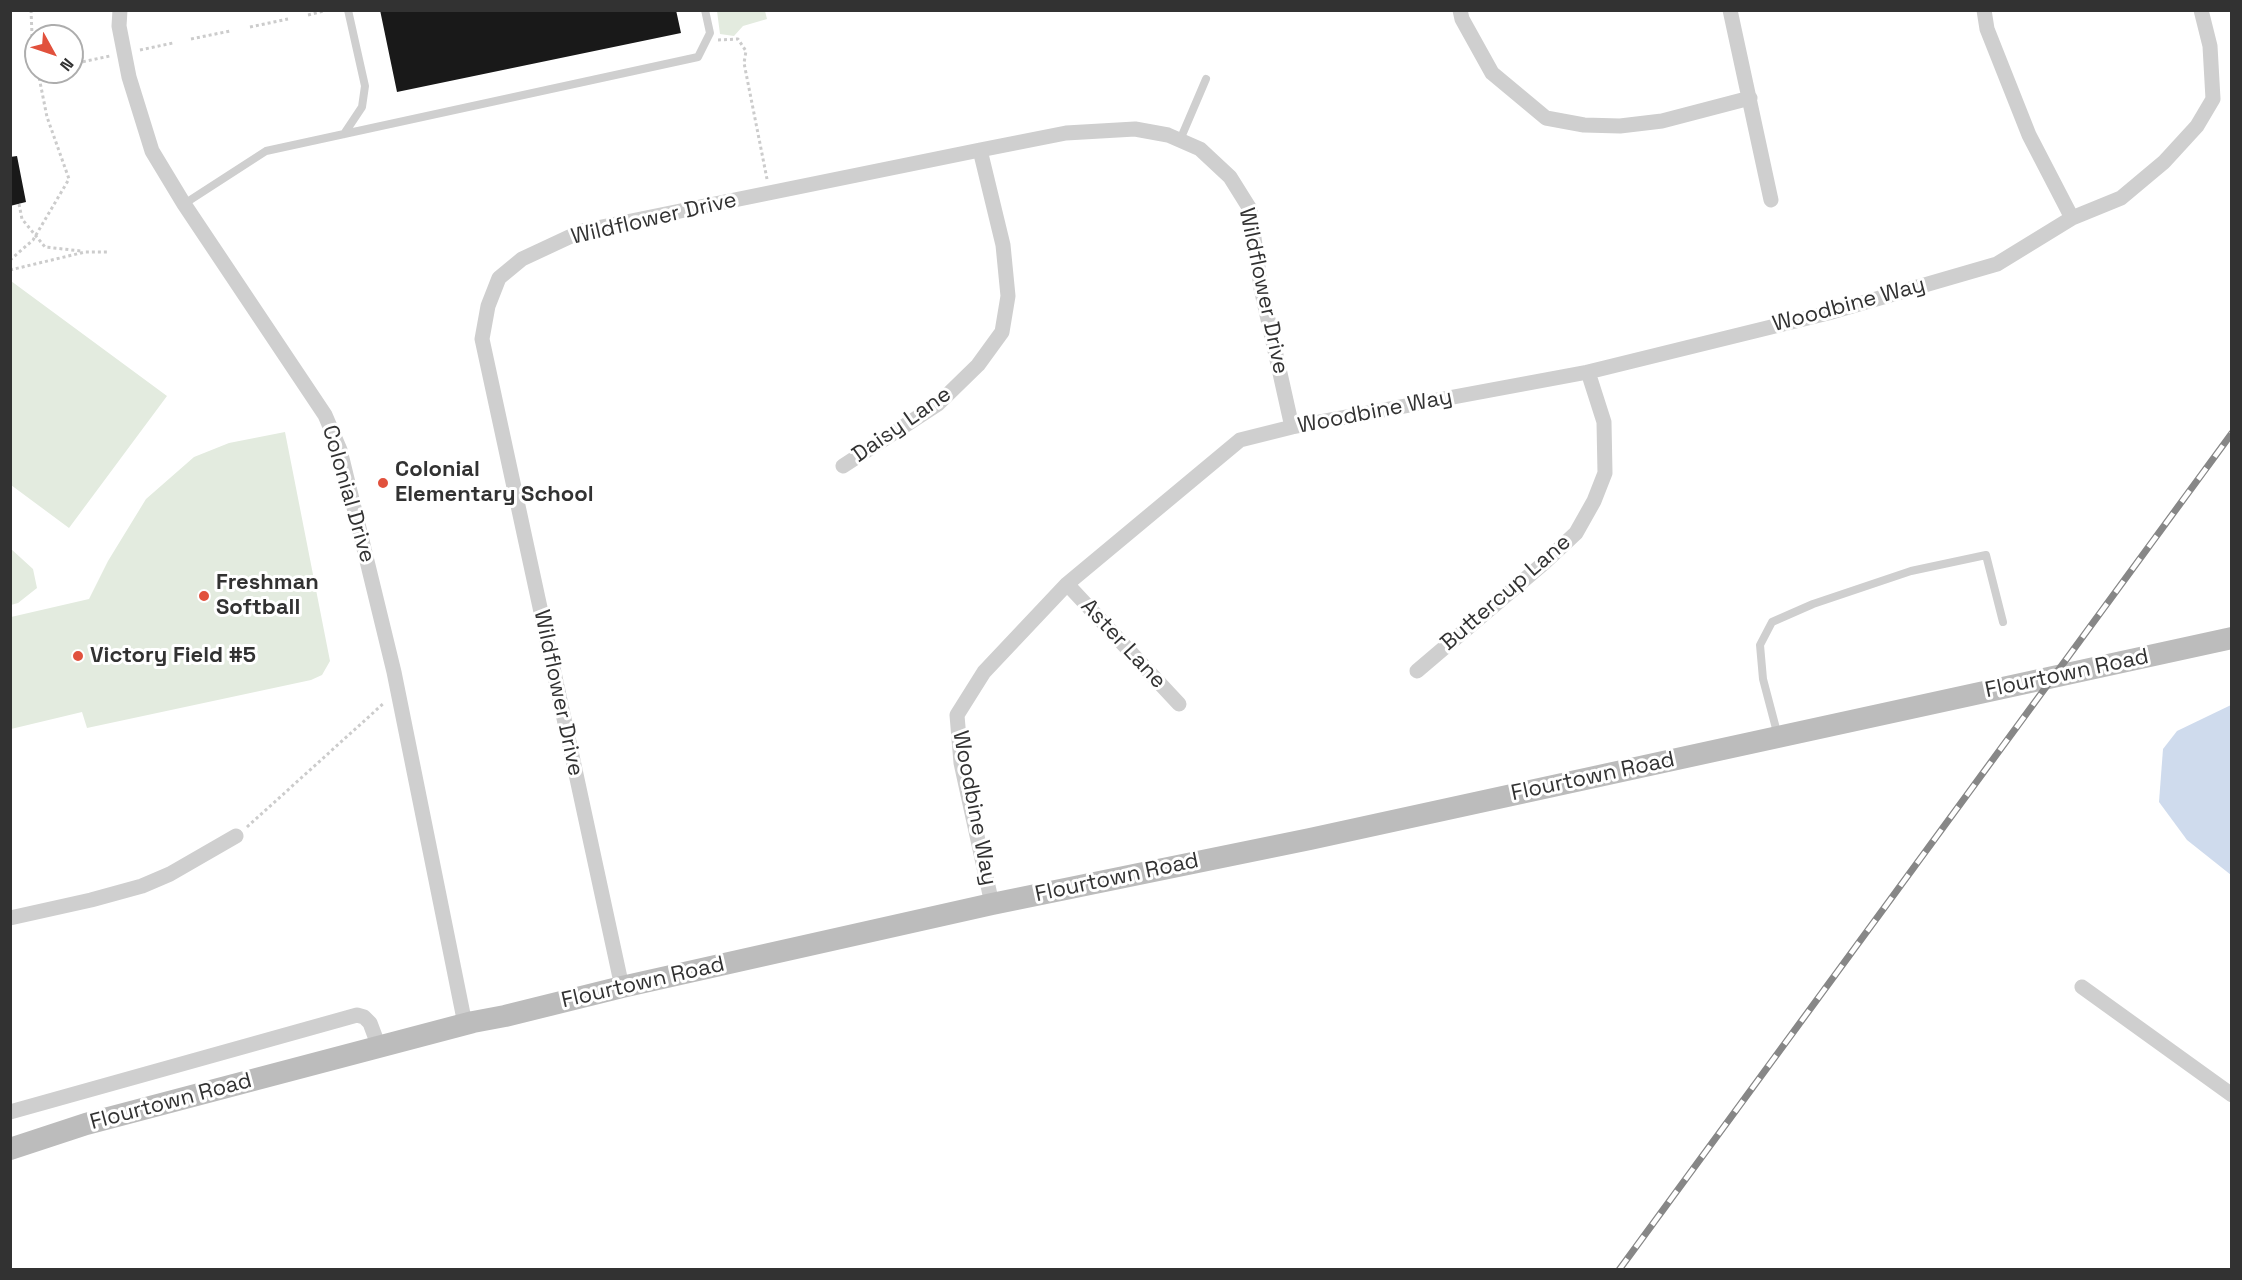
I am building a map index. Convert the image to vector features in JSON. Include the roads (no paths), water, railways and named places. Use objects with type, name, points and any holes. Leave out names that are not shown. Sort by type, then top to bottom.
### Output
[{"type":"main road","name":"Flourtown Road","points":[[10,1149],[86,1124],[465,1024],[622,987],[992,904],[1310,839],[2232,638]]},
{"type":"street","name":"Colonial Drive","points":[[120,10],[119,26],[129,77],[152,151],[184,204],[325,415],[339,450],[394,672],[465,1024]]},
{"type":"street","points":[[1460,10],[1462,20],[1492,73],[1546,118],[1584,125],[1620,126],[1662,121],[1750,98]]},
{"type":"street","points":[[1730,10],[1771,200]]},
{"type":"street","points":[[1984,10],[1987,29],[2029,135],[2072,218]]},
{"type":"street","name":"Woodbine Way","points":[[992,904],[961,763],[957,715],[984,672],[1066,584],[1240,441],[1292,427],[1588,372],[1828,313],[1996,264],[2072,218],[2121,198],[2164,162],[2197,126],[2213,99],[2210,46],[2201,10]]},
{"type":"street","name":"Wildflower Drive","points":[[622,987],[482,339],[488,306],[499,278],[522,259],[582,231],[1066,133],[1135,129],[1168,135],[1200,149],[1230,177],[1250,209],[1261,288],[1292,427]]},
{"type":"street","name":"Daisy Lane","points":[[843,466],[938,404],[978,365],[1002,332],[1008,296],[1004,245],[980,150]]},
{"type":"street","name":"Buttercup Lane","points":[[1417,671],[1544,564],[1576,534],[1594,501],[1605,473],[1604,422],[1588,372]]},
{"type":"street","name":"Aster Lane","points":[[1066,584],[1179,704]]},
{"type":"street","points":[[10,918],[142,886],[170,874],[236,836]]},
{"type":"street","points":[[2082,987],[2232,1095]]},
{"type":"street","points":[[10,1112],[357,1015],[364,1017],[370,1023],[379,1047]]},
{"type":"lane","points":[[344,134],[362,107],[365,86],[348,10]]},
{"type":"lane","points":[[184,204],[266,151],[698,57],[710,33],[705,10]]},
{"type":"lane","points":[[1180,140],[1206,80]]},
{"type":"lane","points":[[1778,737],[1763,679],[1760,645],[1772,622],[1813,604],[1911,571],[1986,555],[2003,622]]},
{"type":"water","points":[[2231,705],[2231,875],[2187,840],[2159,802],[2163,749],[2177,731]]},
{"type":"railway","points":[[1619,1270],[2232,433]]},
{"type":"place","name":"Colonial Elementary School","points":[[383,483]]},
{"type":"place","name":"Freshman Softball","points":[[204,596]]},
{"type":"place","name":"Victory Field #5","points":[[78,656]]}]
